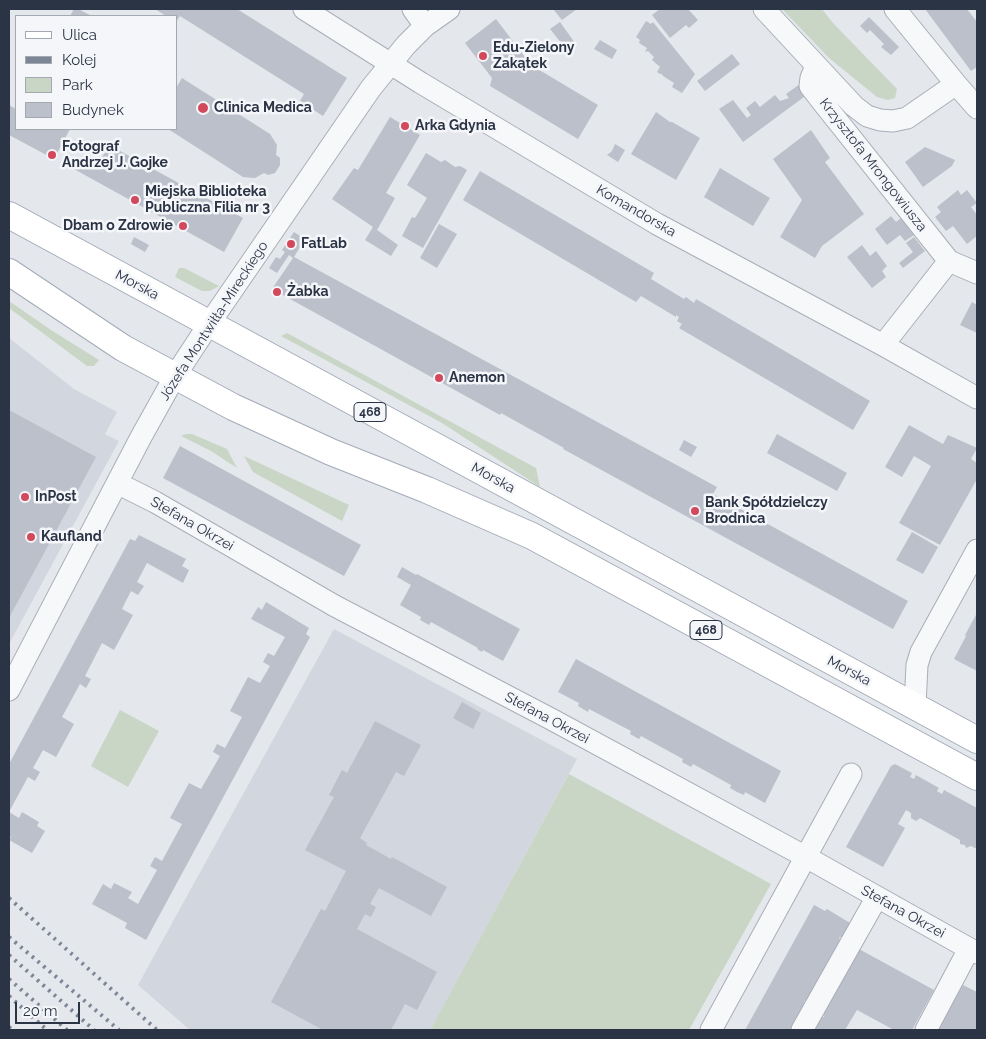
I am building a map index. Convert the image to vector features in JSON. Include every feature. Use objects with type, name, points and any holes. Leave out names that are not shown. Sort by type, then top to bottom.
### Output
[{"type":"main road","name":"Morska","points":[[9,215],[977,740]]},
{"type":"main road","name":"468","points":[[9,272],[123,348],[233,407],[331,452],[427,490],[532,536],[977,777]]},
{"type":"street","name":"Komandorska","points":[[304,9],[657,224],[977,398]]},
{"type":"street","points":[[413,9],[425,26]]},
{"type":"street","name":"Józefa Montwiłła-Mireckiego","points":[[9,690],[175,376],[371,88],[390,63],[425,26],[449,9]]},
{"type":"street","name":"Krzysztofa Mrongowiusza","points":[[764,9],[854,106],[867,116],[893,121],[907,118],[956,84]]},
{"type":"street","points":[[895,9],[977,108]]},
{"type":"street","name":"Krzysztofa Mrongowiusza","points":[[816,66],[810,78],[810,86],[949,261],[977,273]]},
{"type":"street","points":[[882,345],[949,261]]},
{"type":"street","name":"Stefana Okrzei","points":[[117,483],[155,502],[336,606],[806,857],[973,951]]},
{"type":"street","points":[[915,706],[917,665],[922,652],[977,550]]},
{"type":"street","points":[[711,1030],[851,774]]},
{"type":"street","points":[[802,1030],[876,897]]},
{"type":"street","points":[[926,1030],[973,951]]},
{"type":"shaded area","points":[[9,338],[74,389],[117,412],[105,434],[119,441],[9,644]]},
{"type":"shaded area","points":[[334,629],[577,759],[430,1030],[190,1030],[138,985]]},
{"type":"green space","points":[[782,9],[822,9],[832,22],[897,89],[895,98],[888,100],[877,97],[829,58]]},
{"type":"green space","points":[[179,268],[184,268],[219,286],[210,291],[202,291],[175,277]]},
{"type":"green space","points":[[9,301],[99,360],[94,366],[87,366],[9,308]]},
{"type":"green space","points":[[287,333],[536,468],[540,487],[442,423],[281,336]]},
{"type":"green space","points":[[192,434],[227,449],[237,468],[211,451],[181,436]]},
{"type":"green space","points":[[244,456],[349,505],[342,521],[253,472]]},
{"type":"green space","points":[[120,710],[159,731],[128,787],[91,766]]},
{"type":"green space","points":[[569,774],[771,884],[689,1030],[430,1030]]},
{"type":"building","points":[[74,9],[78,9],[90,15],[71,15]]},
{"type":"building","points":[[155,9],[237,9],[347,78],[323,116],[300,101],[304,94],[180,16],[178,19],[178,15],[164,15]]},
{"type":"building","points":[[553,9],[577,9],[562,20]]},
{"type":"building","points":[[660,9],[688,9],[698,20],[689,28],[686,25],[670,38],[652,15]]},
{"type":"building","points":[[925,9],[967,9],[977,22],[977,67],[971,71]]},
{"type":"building","points":[[869,17],[899,47],[891,55],[881,47],[884,44],[870,30],[867,33],[860,26]]},
{"type":"building","points":[[496,19],[531,65],[598,105],[578,139],[490,86],[492,78],[465,43]]},
{"type":"building","points":[[646,21],[651,24],[653,22],[695,74],[682,93],[672,87],[674,83],[657,72],[660,67],[652,60],[654,57],[648,51],[645,52],[647,48],[639,43],[640,40],[636,37]]},
{"type":"building","points":[[560,22],[575,43],[566,49],[550,29]]},
{"type":"building","points":[[600,40],[617,50],[612,59],[594,49]]},
{"type":"building","points":[[732,54],[740,64],[705,91],[697,81]]},
{"type":"building","name":"Clinica Medica","points":[[182,78],[270,134],[277,145],[276,155],[280,158],[280,165],[275,173],[268,175],[264,173],[255,178],[243,177],[170,130],[178,130],[178,85]]},
{"type":"building","points":[[800,84],[808,94],[743,142],[719,109],[733,100],[747,118],[751,115],[746,108],[755,101],[760,107],[775,95],[780,101],[789,98],[786,94]]},
{"type":"building","points":[[9,105],[15,108],[15,130],[69,130],[54,159],[9,135]]},
{"type":"building","points":[[656,112],[700,138],[676,180],[631,154]]},
{"type":"building","points":[[390,117],[420,135],[386,193],[395,198],[377,230],[398,245],[391,256],[365,240],[373,227],[332,199],[354,168],[358,170]]},
{"type":"building","points":[[811,130],[830,158],[825,162],[864,214],[822,246],[815,258],[780,237],[802,200],[773,159]]},
{"type":"building","points":[[615,144],[625,150],[618,162],[607,155],[612,151]]},
{"type":"building","points":[[109,145],[243,218],[224,252],[74,169],[77,163],[81,166],[85,160],[97,166]]},
{"type":"building","points":[[925,147],[955,160],[952,166],[923,187],[905,162]]},
{"type":"building","points":[[426,153],[441,162],[445,160],[455,167],[460,166],[467,170],[423,248],[402,236],[412,217],[415,218],[427,198],[407,185]]},
{"type":"building","points":[[720,168],[770,198],[753,226],[704,197]]},
{"type":"building","points":[[480,171],[654,273],[651,279],[684,299],[686,297],[694,303],[696,299],[870,401],[853,430],[679,328],[682,324],[677,321],[679,317],[676,315],[676,317],[641,296],[636,302],[463,200]]},
{"type":"building","points":[[958,190],[961,195],[967,190],[977,203],[971,207],[977,215],[977,236],[967,244],[953,226],[946,231],[935,217],[941,212],[937,207]]},
{"type":"building","points":[[891,216],[896,222],[901,218],[914,235],[905,241],[900,235],[887,245],[875,229]]},
{"type":"building","points":[[95,220],[104,225],[101,233],[92,228]]},
{"type":"building","points":[[439,224],[457,234],[437,268],[420,258]]},
{"type":"building","points":[[294,232],[305,239],[294,257],[717,487],[713,494],[908,601],[893,629],[272,289],[293,258],[289,255],[277,273],[269,268],[276,257],[280,259],[285,252],[282,250]]},
{"type":"building","points":[[134,237],[149,245],[145,252],[131,244]]},
{"type":"building","points":[[914,237],[925,251],[903,268],[899,263],[913,252],[906,243]]},
{"type":"building","points":[[862,245],[870,256],[876,251],[887,266],[882,271],[886,277],[872,288],[847,257]]},
{"type":"building","points":[[972,302],[977,305],[977,333],[960,325]]},
{"type":"building","name":"Kaufland","points":[[9,410],[96,457],[9,618]]},
{"type":"building","points":[[909,425],[943,444],[948,435],[977,448],[971,459],[977,463],[977,479],[940,545],[899,523],[931,466],[914,456],[902,477],[885,467]]},
{"type":"building","points":[[777,434],[847,473],[837,491],[767,453]]},
{"type":"building","points":[[684,440],[697,447],[691,457],[679,450]]},
{"type":"building","points":[[180,446],[361,545],[344,576],[163,478]]},
{"type":"building","points":[[912,532],[938,547],[923,574],[896,560]]},
{"type":"building","points":[[139,535],[186,559],[182,566],[189,570],[183,583],[147,563],[137,582],[144,586],[138,595],[131,591],[122,609],[133,615],[114,650],[102,643],[85,676],[91,679],[86,688],[80,684],[62,717],[74,724],[56,757],[43,750],[33,768],[40,772],[35,781],[28,777],[9,812],[9,764],[130,539],[135,541]]},
{"type":"building","points":[[402,567],[520,629],[503,661],[483,650],[482,652],[431,622],[429,625],[420,620],[421,617],[400,605],[411,585],[397,577]]},
{"type":"building","points":[[266,602],[309,628],[306,634],[310,637],[146,940],[125,928],[127,923],[92,904],[103,884],[111,889],[114,883],[132,892],[128,898],[138,904],[157,870],[150,866],[155,857],[162,861],[182,824],[170,818],[189,783],[201,789],[220,756],[213,752],[217,744],[225,748],[242,717],[230,711],[248,677],[260,683],[270,666],[263,662],[268,653],[274,656],[285,637],[251,619],[258,607],[262,610]]},
{"type":"building","points":[[977,613],[977,671],[954,659]]},
{"type":"building","points":[[576,659],[781,771],[765,803],[745,792],[744,795],[737,792],[730,788],[731,785],[693,764],[691,767],[682,762],[683,759],[641,736],[639,739],[630,734],[631,731],[589,709],[588,712],[578,706],[579,703],[558,692]]},
{"type":"building","points":[[462,702],[481,713],[473,729],[453,718]]},
{"type":"building","points":[[375,721],[421,745],[404,776],[396,772],[360,838],[367,843],[366,845],[447,887],[431,916],[379,888],[370,904],[376,907],[371,917],[365,914],[357,929],[437,972],[417,1010],[405,1004],[391,1030],[323,1030],[271,1002],[321,909],[325,911],[346,871],[305,850],[334,797],[329,795],[342,770],[347,773]]},
{"type":"building","points":[[895,764],[912,773],[910,777],[914,779],[916,775],[939,788],[937,791],[942,794],[944,790],[977,808],[977,849],[971,846],[966,848],[965,845],[960,844],[960,840],[920,818],[916,821],[911,818],[911,813],[906,810],[898,824],[905,828],[883,867],[846,847],[891,766]]},
{"type":"building","points":[[9,812],[19,818],[22,812],[39,822],[37,826],[45,831],[32,853],[9,840],[11,837],[9,836]]},
{"type":"building","points":[[814,905],[825,911],[827,909],[850,923],[842,937],[839,937],[840,940],[806,1001],[804,1001],[805,1004],[790,1030],[745,1030]]},
{"type":"building","points":[[859,949],[934,990],[912,1030],[894,1030],[857,1010],[845,1030],[815,1030],[822,1017],[824,1017],[823,1014]]},
{"type":"building","points":[[963,985],[977,992],[977,1030],[937,1030]]},
{"type":"railway","points":[[9,898],[157,1030]]},
{"type":"railway","points":[[9,937],[119,1030]]},
{"type":"railway","points":[[9,955],[94,1030]]},
{"type":"railway","points":[[9,979],[67,1030]]},
{"type":"railway","points":[[9,996],[47,1030]]},
{"type":"railway","points":[[9,1027],[12,1030]]},
{"type":"place","name":"Edu-Zielony Zakątek","points":[[483,56]]},
{"type":"place","name":"Clinica Medica","points":[[203,108]]},
{"type":"place","name":"Arka Gdynia","points":[[405,126]]},
{"type":"place","name":"Fotograf Andrzej J. Gojke","points":[[52,155]]},
{"type":"place","name":"Miejska Biblioteka Publiczna Filia nr 3","points":[[135,200]]},
{"type":"place","name":"Dbam o Zdrowie","points":[[183,226]]},
{"type":"place","name":"FatLab","points":[[291,244]]},
{"type":"place","name":"Żabka","points":[[277,292]]},
{"type":"place","name":"Anemon","points":[[439,378]]},
{"type":"place","name":"InPost","points":[[25,497]]},
{"type":"place","name":"Bank Spółdzielczy Brodnica","points":[[695,511]]},
{"type":"place","name":"Kaufland","points":[[31,537]]}]
